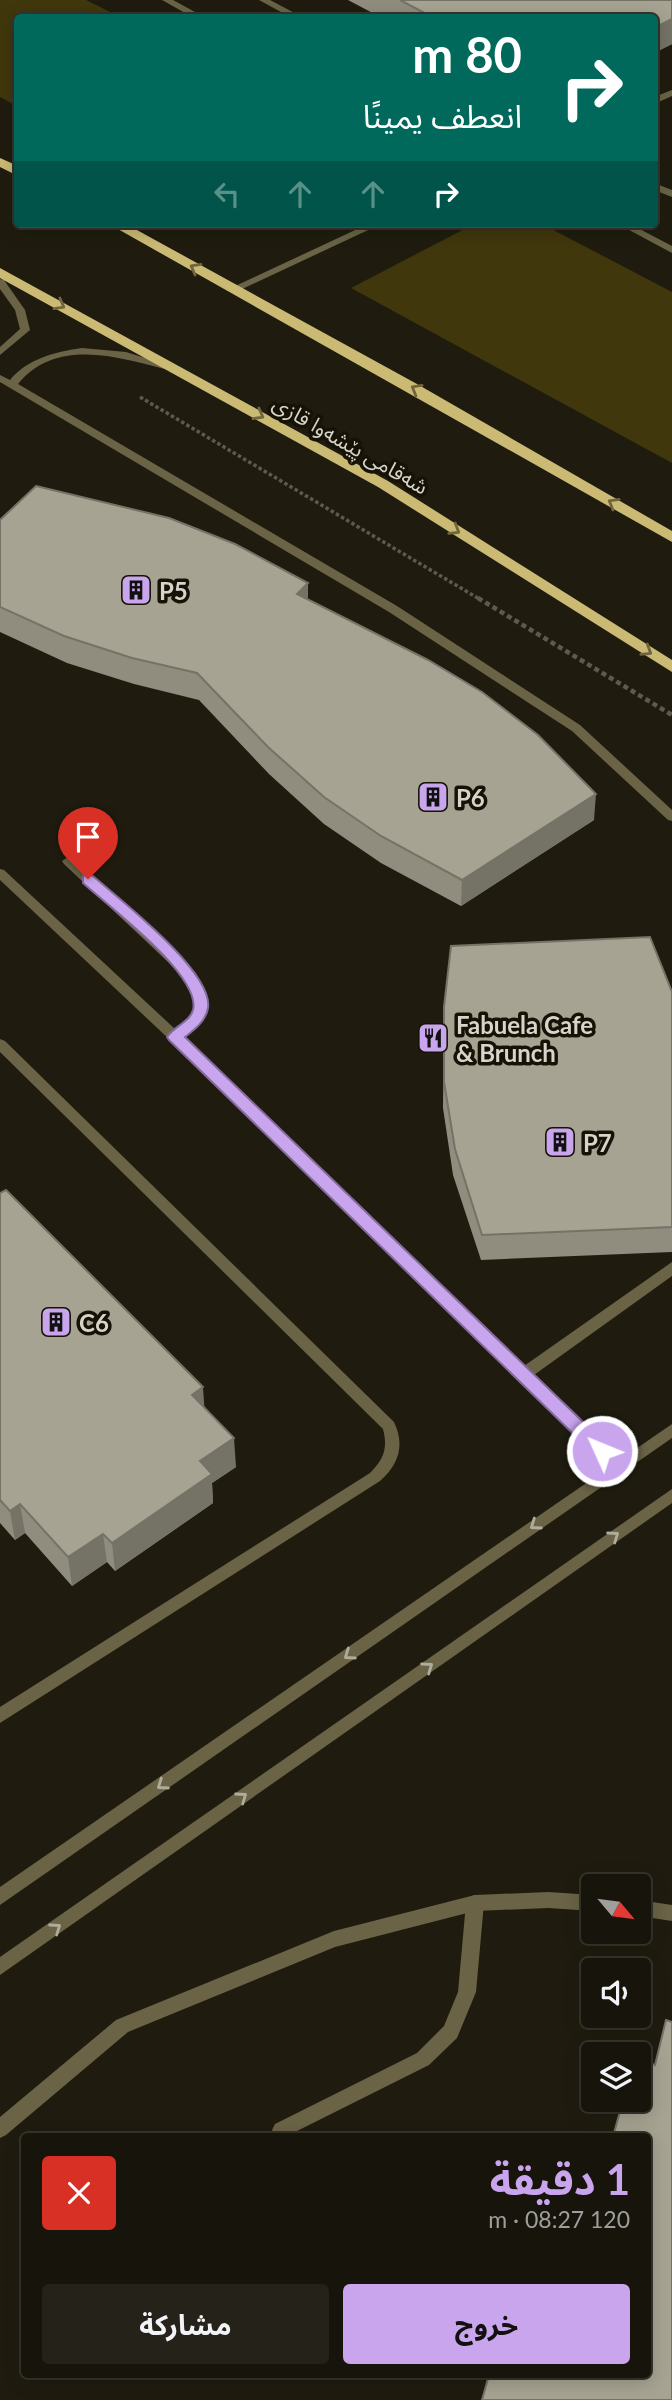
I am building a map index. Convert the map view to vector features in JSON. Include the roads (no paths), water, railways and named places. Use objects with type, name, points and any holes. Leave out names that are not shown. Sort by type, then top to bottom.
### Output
[{"type":"highway","points":[[123,228],[412,387],[672,537]]},
{"type":"highway","name":"شەقامی پێشەوا قازی","points":[[0,272],[383,484],[672,667]]},
{"type":"street","points":[[166,0],[194,14]]},
{"type":"street","points":[[263,0],[292,14]]},
{"type":"street","points":[[234,289],[367,228]]},
{"type":"street","points":[[630,228],[672,250]]},
{"type":"street","points":[[0,282],[20,310],[25,330],[0,352]]},
{"type":"street","points":[[12,384],[24,368],[84,349],[115,353],[174,368]]},
{"type":"street","points":[[0,378],[393,609],[576,727],[672,817]]},
{"type":"street","points":[[68,861],[190,975],[201,1008],[194,1021],[175,1037]]},
{"type":"street","points":[[0,873],[175,1037],[602,1451]]},
{"type":"street","points":[[0,1044],[389,1426],[394,1447],[388,1467],[375,1478],[0,1716]]},
{"type":"street","points":[[524,1374],[672,1268]]},
{"type":"street","points":[[0,1897],[672,1430]]},
{"type":"street","points":[[0,1968],[671,1497]]},
{"type":"street","points":[[0,2129],[122,2026],[334,1939],[475,1903],[548,1900],[581,1902]]},
{"type":"street","points":[[281,2130],[424,2059],[451,2032],[467,1992],[475,1903]]},
{"type":"street","points":[[651,1910],[672,1913]]},
{"type":"place","name":"P5","points":[[136,590]]},
{"type":"place","name":"P6","points":[[433,797]]},
{"type":"place","name":"Fabuela Cafe & Brunch","points":[[433,1038]]},
{"type":"place","name":"P7","points":[[560,1142]]},
{"type":"place","name":"C6","points":[[56,1322]]}]
